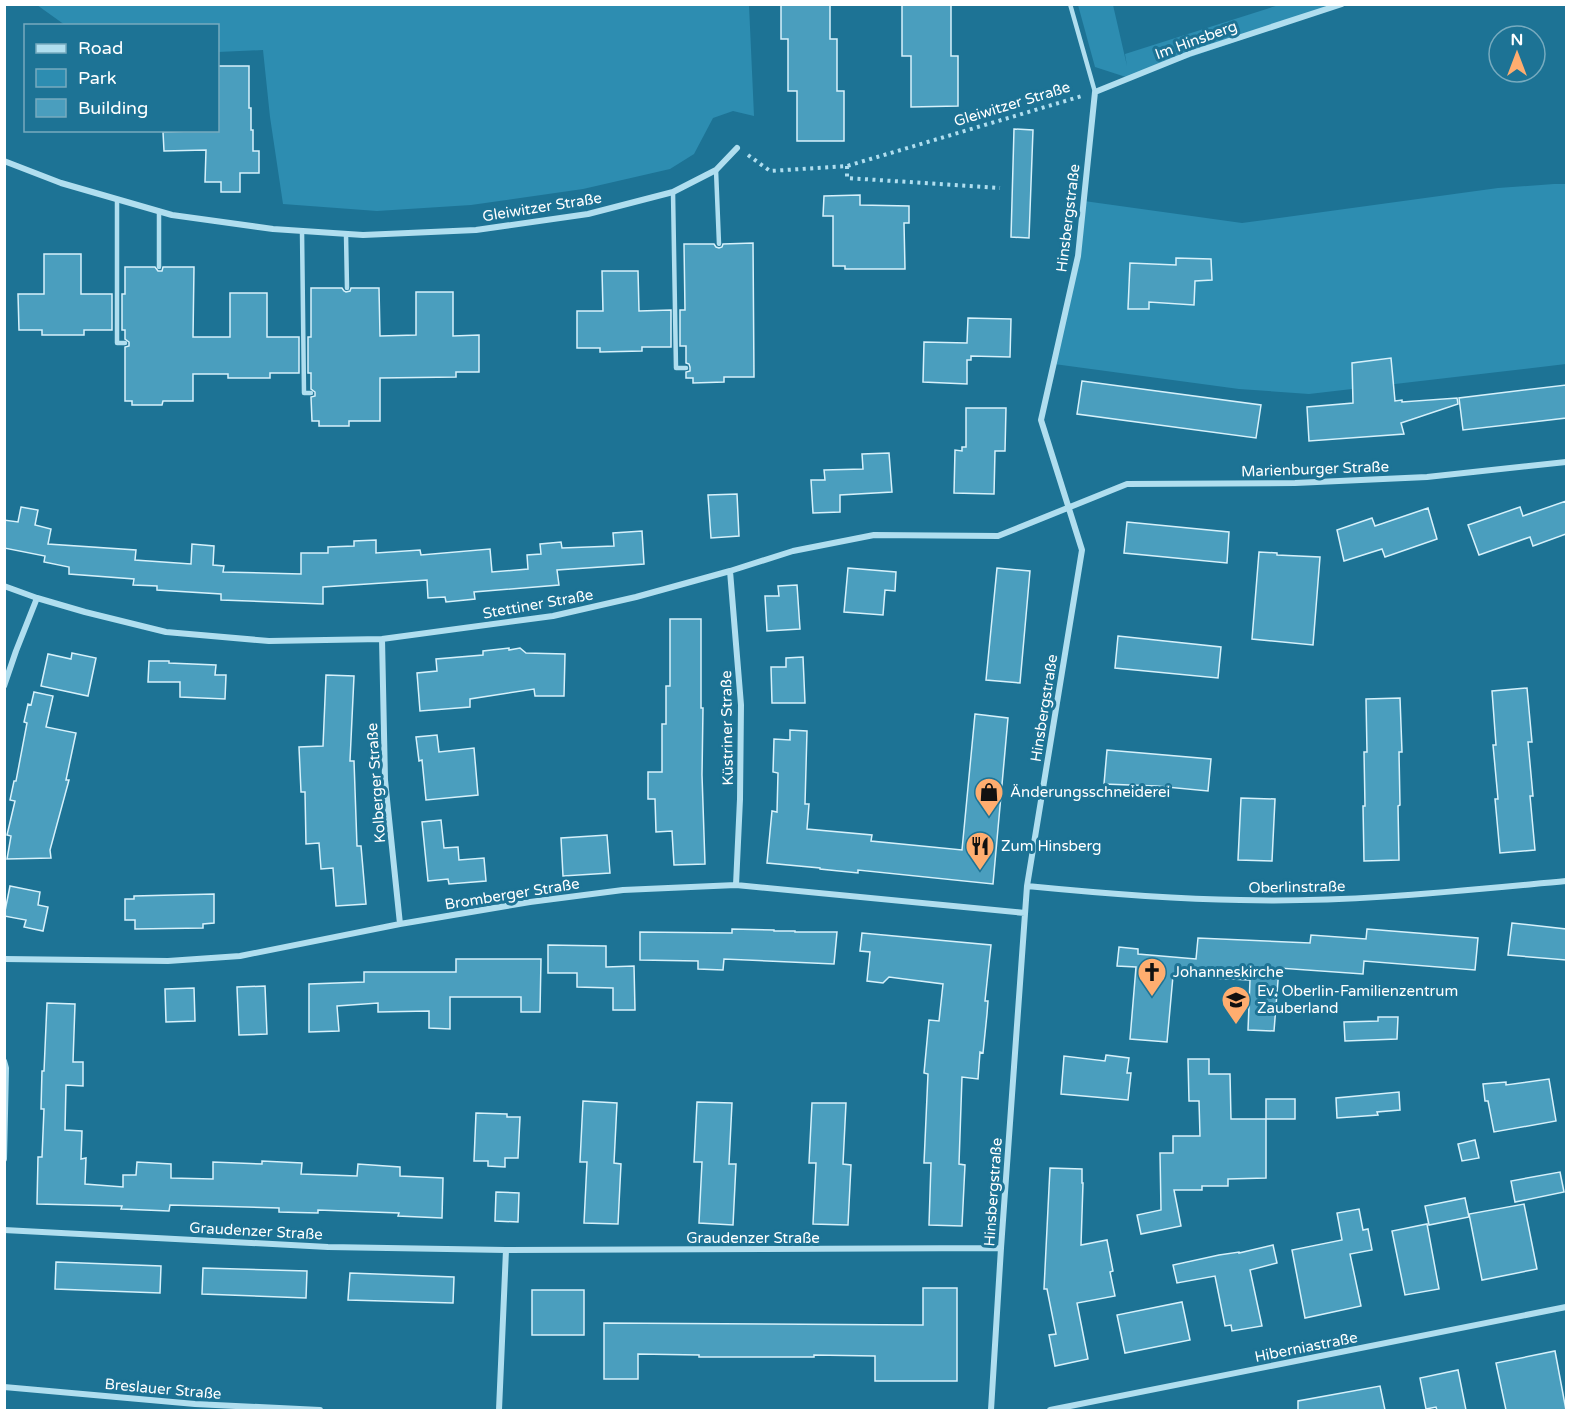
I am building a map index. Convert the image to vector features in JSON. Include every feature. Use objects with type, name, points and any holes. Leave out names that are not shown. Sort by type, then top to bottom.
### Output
[{"type":"street","name":"Im Hinsberg","points":[[1095,92],[1189,54],[1342,4]]},
{"type":"street","name":"Hinsbergstraße","points":[[991,1410],[1027,886],[1083,550],[1041,420],[1078,256],[1095,92]]},
{"type":"street","name":"Gleiwitzer Straße","points":[[4,162],[61,183],[172,215],[273,229],[363,235],[476,230],[588,214],[673,192],[716,170],[737,148]]},
{"type":"street","name":"Marienburger Straße","points":[[1069,508],[1127,484],[1295,483],[1427,477],[1566,462]]},
{"type":"street","name":"Stettiner Straße","points":[[4,586],[85,612],[166,632],[269,641],[382,639],[553,616],[636,597],[793,551],[874,535],[998,536],[1069,508]]},
{"type":"street","name":"Küstriner Straße","points":[[730,571],[741,705],[736,885]]},
{"type":"street","points":[[4,686],[37,598]]},
{"type":"street","name":"Kolberger Straße","points":[[382,639],[385,780],[400,924]]},
{"type":"street","name":"Oberlinstraße","points":[[1027,886],[1106,893],[1241,900],[1406,896],[1566,881]]},
{"type":"street","name":"Bromberger Straße","points":[[4,959],[168,961],[240,956],[400,924],[530,902],[623,890],[736,885],[1025,913]]},
{"type":"street","points":[[4,1061],[6,1068],[4,1159]]},
{"type":"street","name":"Graudenzer Straße","points":[[4,1230],[328,1246],[506,1250],[1001,1248]]},
{"type":"street","points":[[499,1410],[506,1250]]},
{"type":"street","name":"Hiberniastraße","points":[[1050,1410],[1566,1307]]},
{"type":"street","name":"Breslauer Straße","points":[[4,1387],[195,1404],[320,1410]]},
{"type":"lane","points":[[1070,4],[1095,92]]},
{"type":"lane","points":[[716,170],[719,244]]},
{"type":"lane","points":[[673,192],[676,368],[686,368]]},
{"type":"lane","points":[[117,199],[117,343],[125,343]]},
{"type":"lane","points":[[159,211],[159,267]]},
{"type":"lane","points":[[302,231],[304,393],[311,393]]},
{"type":"lane","points":[[346,234],[347,288]]},
{"type":"path","name":"Gleiwitzer Straße","points":[[737,148],[770,171],[847,166],[1095,92]]},
{"type":"path","points":[[847,166],[847,178],[1000,188]]},
{"type":"green space","points":[[37,5],[749,5],[754,116],[733,111],[713,118],[694,154],[670,169],[583,189],[471,205],[377,211],[283,204],[263,50],[219,52],[219,24],[64,24]]},
{"type":"green space","points":[[1078,5],[1113,5],[1127,66],[1125,54],[1279,5],[1343,5],[1129,78],[1095,67]]},
{"type":"green space","points":[[1566,184],[1566,364],[1309,394],[1239,389],[1054,364],[1078,256],[1084,201],[1242,223],[1498,188]]},
{"type":"building","points":[[781,4],[830,4],[830,39],[837,39],[837,91],[844,91],[844,141],[797,141],[797,91],[788,91],[788,39],[781,39]]},
{"type":"building","points":[[902,4],[951,4],[951,56],[958,56],[958,106],[911,107],[911,56],[902,56]]},
{"type":"building","points":[[219,66],[249,66],[251,130],[253,130],[253,151],[259,151],[259,173],[240,173],[240,192],[221,192],[221,182],[205,182],[206,150],[164,151],[163,132],[219,132]]},
{"type":"building","points":[[1014,129],[1033,130],[1029,238],[1011,237]]},
{"type":"building","points":[[860,195],[860,205],[909,206],[909,223],[904,223],[905,269],[845,269],[845,266],[833,266],[833,216],[823,216],[824,196]]},
{"type":"building","points":[[753,243],[754,377],[724,377],[724,382],[693,383],[693,378],[686,378],[686,372],[690,371],[690,367],[686,363],[686,346],[680,346],[680,310],[685,310],[684,244],[714,244],[719,248],[723,244]]},
{"type":"building","points":[[44,254],[81,254],[81,294],[112,294],[112,330],[84,330],[84,335],[42,335],[42,330],[19,330],[18,294],[44,294]]},
{"type":"building","points":[[1176,258],[1211,259],[1212,280],[1195,281],[1194,305],[1149,302],[1149,309],[1128,309],[1130,263],[1176,265]]},
{"type":"building","points":[[125,267],[155,267],[158,271],[162,271],[163,267],[194,267],[193,337],[230,337],[230,293],[267,293],[267,337],[299,337],[299,373],[270,373],[270,378],[228,378],[228,374],[193,374],[193,401],[163,401],[162,405],[132,405],[132,401],[125,401],[125,347],[129,346],[129,342],[125,339],[125,330],[122,330]]},
{"type":"building","points":[[602,271],[638,271],[639,311],[671,310],[671,347],[642,347],[642,351],[600,352],[600,348],[577,348],[577,311],[603,311]]},
{"type":"building","points":[[311,288],[342,288],[346,292],[351,288],[379,288],[380,336],[416,335],[416,292],[453,292],[453,336],[479,335],[479,372],[456,372],[456,377],[380,378],[380,421],[349,421],[349,426],[319,426],[319,421],[312,421],[311,397],[315,396],[315,392],[311,389],[311,373],[308,373]]},
{"type":"building","points":[[968,318],[1011,319],[1010,357],[971,356],[971,360],[967,360],[967,384],[923,382],[924,342],[967,343]]},
{"type":"building","points":[[1391,358],[1395,401],[1457,398],[1458,404],[1401,423],[1404,434],[1309,441],[1307,407],[1353,403],[1352,363]]},
{"type":"building","points":[[1082,381],[1261,405],[1256,438],[1077,414]]},
{"type":"building","points":[[1566,385],[1566,418],[1463,430],[1459,398]]},
{"type":"building","points":[[966,408],[1006,408],[1005,451],[995,451],[994,494],[954,493],[955,450],[962,451],[962,447],[966,447]]},
{"type":"building","points":[[889,453],[892,492],[840,495],[840,512],[813,513],[811,480],[825,480],[824,470],[863,469],[862,454]]},
{"type":"building","points":[[737,494],[739,536],[711,538],[708,495]]},
{"type":"building","points":[[1566,501],[1566,534],[1533,546],[1530,537],[1479,555],[1468,525],[1520,507],[1523,516]]},
{"type":"building","points":[[21,507],[38,510],[35,525],[51,529],[48,544],[136,550],[135,560],[191,564],[192,544],[214,546],[213,565],[224,566],[223,572],[301,574],[301,553],[328,553],[328,547],[354,546],[354,541],[376,540],[376,553],[420,550],[421,555],[490,549],[492,572],[528,569],[527,555],[541,554],[540,544],[561,542],[562,548],[614,546],[613,533],[642,531],[644,564],[557,570],[559,585],[474,592],[475,599],[446,602],[445,597],[428,598],[427,580],[323,587],[323,604],[221,600],[221,594],[157,590],[157,586],[133,585],[134,579],[69,574],[69,567],[44,562],[45,556],[4,548],[4,520],[18,522]]},
{"type":"building","points":[[1428,508],[1437,539],[1385,557],[1382,549],[1344,561],[1337,530],[1372,518],[1375,526]]},
{"type":"building","points":[[1127,522],[1229,532],[1227,563],[1124,553]]},
{"type":"building","points":[[1259,552],[1320,557],[1313,645],[1252,639]]},
{"type":"building","points":[[848,568],[896,572],[895,591],[885,590],[883,615],[844,612]]},
{"type":"building","points":[[997,568],[1030,571],[1020,683],[986,680]]},
{"type":"building","points":[[797,585],[800,629],[767,631],[765,596],[779,596],[778,586]]},
{"type":"building","points":[[670,619],[701,619],[705,864],[674,865],[672,831],[656,832],[655,799],[648,799],[648,772],[662,772],[662,724],[666,724],[666,686],[670,686]]},
{"type":"building","points":[[1118,636],[1221,647],[1218,678],[1115,668]]},
{"type":"building","points":[[509,648],[509,650],[520,648],[526,653],[565,654],[564,696],[535,696],[534,689],[470,699],[470,707],[420,711],[417,673],[437,671],[436,659],[483,655],[483,651]]},
{"type":"building","points":[[72,653],[96,658],[88,696],[41,686],[48,654],[71,659]]},
{"type":"building","points":[[803,657],[805,703],[772,703],[771,667],[786,667],[786,658]]},
{"type":"building","points":[[149,661],[216,665],[215,675],[226,675],[225,699],[180,697],[180,682],[148,682]]},
{"type":"building","points":[[326,675],[354,676],[350,761],[354,761],[357,846],[361,846],[366,904],[336,906],[333,868],[321,869],[319,843],[306,844],[305,792],[301,792],[299,747],[323,746]]},
{"type":"building","points":[[1527,688],[1532,742],[1528,742],[1533,796],[1530,796],[1535,850],[1500,853],[1495,799],[1498,799],[1493,745],[1496,745],[1492,691]]},
{"type":"building","points":[[34,692],[53,696],[46,727],[76,733],[66,780],[69,780],[50,850],[51,858],[7,859],[11,836],[7,835],[15,801],[10,800],[27,723],[24,722],[28,704],[31,705]]},
{"type":"building","points":[[1400,698],[1402,752],[1399,752],[1399,860],[1364,861],[1366,699]]},
{"type":"building","points":[[975,714],[1008,718],[993,884],[767,863],[772,811],[777,812],[778,773],[773,772],[774,739],[790,740],[790,730],[807,731],[805,804],[809,804],[807,829],[872,835],[871,841],[962,850]]},
{"type":"building","points":[[437,735],[439,752],[474,748],[478,795],[426,800],[422,760],[419,761],[416,737]]},
{"type":"building","points":[[1107,750],[1211,759],[1208,791],[1104,784]]},
{"type":"building","points":[[1241,798],[1275,799],[1272,861],[1238,860]]},
{"type":"building","points":[[441,820],[444,848],[458,847],[459,860],[484,858],[486,881],[449,884],[448,879],[428,881],[422,822]]},
{"type":"building","points":[[607,835],[610,873],[563,876],[561,838]]},
{"type":"building","points":[[10,886],[40,892],[38,905],[48,907],[43,931],[24,927],[26,920],[4,916]]},
{"type":"building","points":[[214,894],[214,923],[203,924],[203,928],[135,929],[135,920],[125,920],[125,899],[134,899],[134,896]]},
{"type":"building","points":[[1512,923],[1566,929],[1566,960],[1508,955]]},
{"type":"building","points":[[732,929],[837,932],[834,964],[724,959],[723,970],[698,969],[698,961],[640,960],[640,932],[732,933]]},
{"type":"building","points":[[1367,929],[1478,938],[1475,970],[1364,961],[1363,974],[1279,968],[1274,1031],[1248,1030],[1250,980],[1173,976],[1167,1042],[1130,1039],[1136,967],[1117,966],[1119,947],[1138,949],[1138,954],[1196,959],[1198,938],[1310,943],[1311,935],[1366,939]]},
{"type":"building","points":[[862,933],[991,945],[985,1001],[988,1001],[987,1014],[978,1079],[962,1077],[959,1164],[965,1165],[962,1226],[929,1225],[931,1163],[924,1163],[928,1074],[924,1073],[929,1020],[939,1021],[943,984],[889,977],[883,983],[867,981],[870,952],[860,951]]},
{"type":"building","points":[[548,945],[606,946],[606,967],[634,966],[635,1010],[613,1010],[613,988],[577,987],[577,973],[548,973]]},
{"type":"building","points":[[456,959],[541,959],[540,1012],[521,1012],[521,997],[450,997],[450,1029],[429,1028],[429,1011],[378,1012],[378,1003],[337,1006],[339,1031],[309,1032],[309,984],[364,982],[364,972],[456,972]]},
{"type":"building","points":[[265,986],[267,1034],[239,1035],[237,987]]},
{"type":"building","points":[[194,988],[195,1021],[166,1022],[165,989]]},
{"type":"building","points":[[47,1003],[75,1004],[73,1062],[83,1062],[83,1086],[66,1085],[65,1130],[82,1131],[81,1159],[86,1158],[85,1184],[123,1187],[123,1175],[136,1175],[137,1162],[171,1164],[171,1178],[213,1179],[213,1162],[302,1163],[301,1174],[357,1176],[358,1164],[400,1167],[400,1176],[443,1178],[442,1218],[398,1216],[399,1213],[318,1210],[318,1213],[279,1212],[279,1208],[170,1205],[169,1211],[121,1209],[122,1206],[37,1204],[38,1157],[42,1157],[44,1109],[41,1109],[42,1071],[44,1071]]},
{"type":"building","points":[[1378,1017],[1398,1017],[1397,1039],[1345,1041],[1344,1022],[1378,1021]]},
{"type":"building","points":[[1106,1055],[1129,1058],[1127,1073],[1131,1073],[1128,1100],[1061,1094],[1064,1056],[1105,1061]]},
{"type":"building","points":[[1188,1059],[1209,1059],[1209,1074],[1230,1074],[1231,1119],[1266,1119],[1266,1178],[1228,1179],[1228,1186],[1202,1186],[1202,1190],[1174,1190],[1181,1226],[1141,1234],[1137,1215],[1161,1210],[1160,1153],[1173,1153],[1173,1136],[1200,1136],[1199,1101],[1189,1101]]},
{"type":"building","points":[[1549,1079],[1556,1121],[1494,1132],[1488,1101],[1485,1101],[1483,1084],[1506,1082],[1506,1085]]},
{"type":"building","points":[[1399,1092],[1400,1110],[1377,1112],[1378,1115],[1337,1118],[1336,1098]]},
{"type":"building","points":[[1266,1099],[1295,1099],[1295,1119],[1266,1119]]},
{"type":"building","points":[[583,1101],[617,1103],[614,1163],[621,1164],[618,1224],[584,1223],[587,1162],[580,1162]]},
{"type":"building","points":[[697,1102],[732,1103],[729,1164],[736,1164],[733,1225],[699,1223],[702,1162],[694,1162]]},
{"type":"building","points":[[812,1103],[846,1103],[843,1164],[851,1165],[848,1225],[813,1224],[816,1163],[809,1163]]},
{"type":"building","points":[[476,1113],[507,1114],[507,1117],[520,1117],[518,1158],[505,1158],[505,1167],[488,1166],[488,1161],[474,1161]]},
{"type":"building","points":[[1475,1140],[1479,1158],[1462,1161],[1458,1144]]},
{"type":"building","points":[[1050,1168],[1082,1169],[1081,1245],[1107,1240],[1115,1296],[1077,1303],[1088,1359],[1055,1366],[1049,1335],[1056,1334],[1047,1289],[1044,1289]]},
{"type":"building","points":[[1560,1172],[1564,1192],[1515,1202],[1511,1181]]},
{"type":"building","points":[[496,1192],[519,1193],[518,1222],[495,1221]]},
{"type":"building","points":[[1465,1198],[1469,1217],[1429,1225],[1425,1206]]},
{"type":"building","points":[[1524,1204],[1537,1269],[1482,1280],[1469,1214]]},
{"type":"building","points":[[1359,1209],[1363,1230],[1368,1229],[1372,1250],[1350,1254],[1361,1306],[1305,1318],[1292,1250],[1342,1240],[1337,1213]]},
{"type":"building","points":[[1427,1224],[1439,1289],[1405,1295],[1392,1231]]},
{"type":"building","points":[[1273,1245],[1277,1263],[1250,1270],[1262,1326],[1232,1331],[1231,1325],[1225,1326],[1215,1276],[1177,1283],[1173,1265]]},
{"type":"building","points":[[56,1262],[161,1266],[160,1293],[55,1289]]},
{"type":"building","points":[[203,1268],[307,1271],[306,1298],[202,1294]]},
{"type":"building","points":[[350,1273],[454,1277],[453,1303],[348,1300]]},
{"type":"building","points":[[923,1288],[957,1288],[957,1381],[875,1381],[875,1356],[699,1357],[699,1355],[638,1354],[638,1379],[604,1379],[604,1323],[923,1325]]},
{"type":"building","points":[[532,1290],[584,1290],[584,1335],[532,1335]]},
{"type":"building","points":[[1182,1302],[1190,1340],[1125,1353],[1117,1315]]},
{"type":"building","points":[[1555,1351],[1566,1410],[1506,1410],[1496,1363]]},
{"type":"building","points":[[1458,1370],[1466,1410],[1437,1410],[1436,1407],[1426,1409],[1420,1378]]},
{"type":"building","points":[[1380,1386],[1385,1410],[1298,1410],[1298,1401]]},
{"type":"place","name":"Änderungsschneiderei","points":[[989,818]]},
{"type":"place","name":"Zum Hinsberg","points":[[980,872]]},
{"type":"place","name":"Johanneskirche","points":[[1152,998]]},
{"type":"place","name":"Ev. Oberlin-Familienzentrum Zauberland","points":[[1236,1026]]}]
